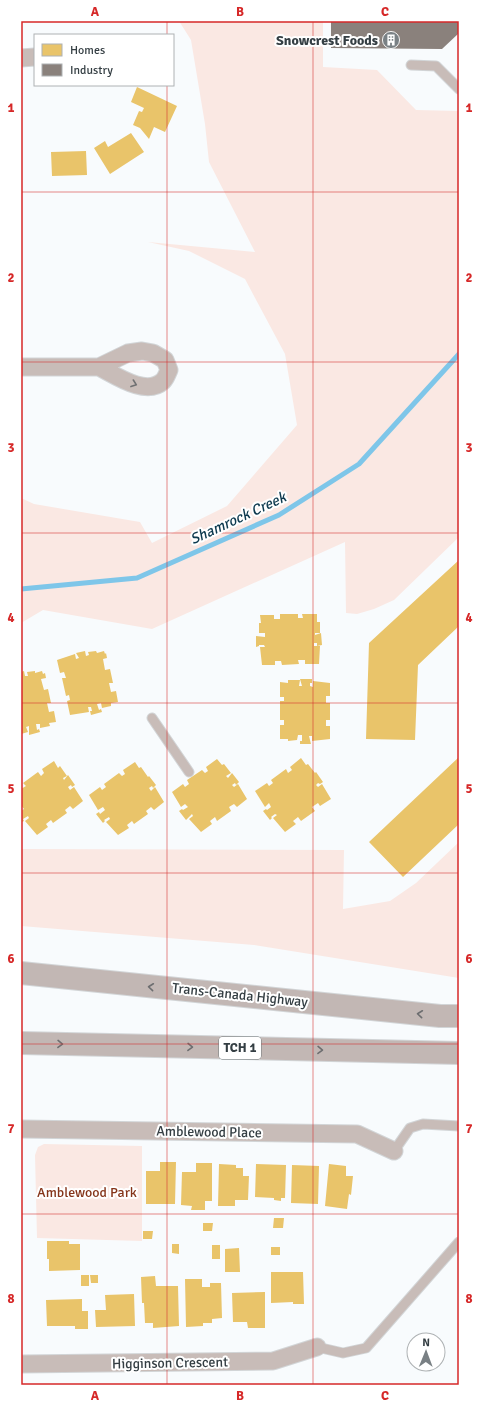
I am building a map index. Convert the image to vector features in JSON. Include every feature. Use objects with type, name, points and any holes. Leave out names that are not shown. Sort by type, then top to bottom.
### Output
[{"type":"highway","name":"Trans-Canada Highway","points":[[21,974],[440,1016],[459,1016]]},
{"type":"highway","name":"TCH 1","points":[[21,1043],[459,1053]]},
{"type":"street","points":[[21,58],[34,58]]},
{"type":"street","points":[[21,367],[99,367]]},
{"type":"street","name":"Amblewood Place","points":[[21,1129],[357,1134],[394,1151]]},
{"type":"street","name":"Higginson Crescent","points":[[21,1364],[273,1361],[317,1347]]},
{"type":"lane","points":[[411,65],[436,66],[459,89]]},
{"type":"lane","points":[[152,718],[188,772]]},
{"type":"lane","points":[[394,1151],[410,1128],[423,1124],[459,1126]]},
{"type":"lane","points":[[317,1347],[343,1353],[366,1348],[459,1242]]},
{"type":"green space","points":[[179,21],[323,21],[323,67],[377,70],[416,110],[459,111],[459,537],[394,600],[374,609],[357,614],[346,613],[345,542],[152,629],[43,610],[21,623],[21,498],[34,504],[140,522],[152,543],[227,506],[297,425],[285,354],[245,279],[189,251],[148,242],[255,252],[209,162],[205,124],[191,40]]},
{"type":"green space","points":[[459,842],[459,978],[254,945],[21,926],[21,849],[344,850],[343,909],[390,901],[416,883]]},
{"type":"green space","name":"Amblewood Park","points":[[44,1144],[142,1146],[142,1241],[37,1238],[35,1155],[38,1147]]},
{"type":"building: Homes","points":[[137,87],[177,106],[165,132],[154,127],[149,139],[140,128],[133,125],[139,111],[142,112],[144,108],[131,102]]},
{"type":"building: Homes","points":[[131,133],[144,152],[110,174],[94,148],[105,141],[108,147]]},
{"type":"building: Homes","points":[[86,151],[87,175],[52,176],[51,152]]},
{"type":"building: Homes","points":[[459,560],[459,626],[418,665],[415,740],[366,739],[369,643]]},
{"type":"building: Homes","points":[[280,614],[298,614],[298,618],[303,618],[302,614],[317,614],[317,622],[320,622],[320,633],[315,633],[315,635],[321,633],[322,645],[317,646],[320,646],[319,664],[305,664],[305,660],[298,660],[299,664],[282,665],[281,661],[275,661],[275,665],[262,665],[260,647],[265,647],[264,645],[259,645],[256,647],[256,636],[265,637],[265,633],[259,633],[259,623],[261,623],[260,615],[274,615],[274,619],[280,619]]},
{"type":"building: Homes","points":[[85,651],[86,656],[89,655],[88,652],[96,651],[97,653],[104,651],[105,654],[106,653],[107,658],[103,659],[105,670],[110,669],[113,683],[109,683],[111,692],[116,691],[118,702],[111,703],[111,706],[102,708],[101,703],[97,704],[99,710],[101,709],[102,712],[91,715],[91,707],[88,707],[89,712],[70,715],[67,701],[70,700],[69,695],[66,696],[62,678],[66,678],[64,672],[60,673],[57,660],[75,654],[76,659],[79,658],[76,653]]},
{"type":"building: Homes","points":[[24,671],[25,676],[28,676],[27,672],[35,671],[35,673],[42,671],[43,674],[45,673],[46,678],[41,679],[44,690],[48,689],[51,703],[47,703],[49,712],[54,711],[56,722],[49,723],[50,726],[40,728],[40,724],[36,724],[37,730],[39,729],[40,732],[29,735],[29,726],[26,727],[28,732],[21,734],[21,672]]},
{"type":"building: Homes","points":[[300,679],[312,679],[310,686],[313,687],[313,681],[330,683],[330,696],[326,696],[326,703],[330,703],[330,720],[326,720],[326,726],[330,726],[330,739],[312,741],[312,736],[309,736],[311,744],[300,744],[300,741],[302,741],[302,735],[298,735],[297,740],[288,741],[288,739],[280,739],[280,725],[284,725],[284,720],[280,720],[280,701],[284,701],[284,697],[280,697],[280,682],[288,683],[288,680],[300,680],[299,686],[302,686]]},
{"type":"building: Homes","points":[[459,757],[459,824],[403,877],[369,842]]},
{"type":"building: Homes","points":[[301,758],[306,765],[308,764],[315,773],[316,772],[323,782],[316,785],[318,787],[322,784],[331,799],[320,806],[318,803],[312,807],[315,811],[301,821],[298,817],[293,821],[296,824],[285,832],[273,818],[277,815],[275,814],[270,820],[263,811],[271,807],[269,803],[265,807],[255,791],[267,783],[269,786],[273,783],[271,780],[286,769],[288,773],[292,770],[290,767]]},
{"type":"building: Homes","points":[[217,759],[222,765],[224,764],[231,773],[226,776],[228,778],[232,773],[239,782],[236,785],[235,783],[232,785],[234,787],[238,784],[247,799],[237,807],[234,804],[229,807],[231,811],[217,821],[215,817],[210,821],[212,824],[201,832],[189,819],[193,816],[192,814],[186,820],[179,811],[188,807],[185,804],[181,807],[172,792],[183,784],[185,787],[189,784],[187,780],[202,770],[205,773],[208,771],[206,767]]},
{"type":"building: Homes","points":[[54,761],[58,768],[60,766],[67,776],[63,778],[64,780],[68,775],[75,785],[68,787],[70,790],[74,787],[83,801],[73,809],[70,806],[65,810],[67,813],[53,823],[51,820],[46,824],[48,827],[37,835],[25,821],[29,818],[28,816],[23,819],[24,821],[21,821],[21,811],[24,809],[21,805],[21,789],[26,786],[23,783],[38,772],[41,776],[44,773],[42,769]]},
{"type":"building: Homes","points":[[135,762],[156,785],[153,788],[152,786],[149,788],[151,791],[155,787],[164,802],[154,810],[151,807],[146,811],[148,814],[134,824],[132,821],[127,825],[129,828],[118,835],[106,822],[110,819],[109,817],[104,820],[105,821],[103,823],[96,814],[99,812],[100,814],[105,810],[103,807],[98,810],[89,795],[100,787],[102,790],[106,787],[104,784],[119,773],[122,776],[125,774],[123,770]]},
{"type":"building: Homes","points":[[160,1162],[176,1162],[175,1204],[146,1204],[146,1171],[160,1171]]},
{"type":"building: Homes","points":[[196,1163],[212,1163],[212,1201],[205,1201],[205,1210],[191,1210],[192,1206],[181,1205],[182,1172],[196,1172]]},
{"type":"building: Homes","points":[[219,1164],[236,1165],[236,1168],[243,1168],[243,1176],[249,1176],[248,1200],[235,1200],[235,1206],[218,1206]]},
{"type":"building: Homes","points":[[256,1164],[286,1165],[285,1198],[281,1198],[281,1201],[274,1200],[274,1198],[255,1197]]},
{"type":"building: Homes","points":[[329,1164],[346,1166],[346,1176],[353,1176],[351,1195],[349,1194],[347,1209],[325,1206]]},
{"type":"building: Homes","points":[[292,1165],[319,1166],[318,1204],[291,1203]]},
{"type":"building: Homes","points":[[274,1218],[284,1218],[283,1228],[273,1228]]},
{"type":"building: Homes","points":[[203,1223],[213,1223],[212,1231],[203,1231]]},
{"type":"building: Homes","points":[[143,1231],[153,1231],[152,1239],[143,1239]]},
{"type":"building: Homes","points":[[47,1241],[69,1241],[69,1244],[80,1244],[80,1270],[49,1271]]},
{"type":"building: Homes","points":[[172,1244],[179,1244],[179,1254],[172,1253]]},
{"type":"building: Homes","points":[[212,1245],[220,1245],[220,1259],[212,1259]]},
{"type":"building: Homes","points":[[271,1247],[280,1247],[280,1255],[271,1255]]},
{"type":"building: Homes","points":[[239,1248],[240,1272],[225,1272],[225,1249]]},
{"type":"building: Homes","points":[[271,1272],[303,1272],[304,1304],[293,1304],[293,1302],[271,1303]]},
{"type":"building: Homes","points":[[81,1275],[89,1275],[89,1286],[81,1286]]},
{"type":"building: Homes","points":[[90,1275],[98,1275],[98,1283],[91,1283]]},
{"type":"building: Homes","points":[[155,1276],[156,1286],[178,1286],[179,1326],[153,1328],[153,1323],[145,1323],[144,1303],[142,1303],[141,1277]]},
{"type":"building: Homes","points":[[185,1279],[202,1279],[202,1287],[210,1287],[210,1283],[221,1283],[222,1318],[212,1319],[212,1323],[203,1323],[203,1326],[186,1327]]},
{"type":"building: Homes","points":[[265,1292],[265,1328],[248,1328],[247,1322],[233,1322],[232,1293]]},
{"type":"building: Homes","points":[[134,1294],[135,1326],[96,1327],[95,1310],[106,1310],[105,1295]]},
{"type":"building: Homes","points":[[82,1299],[82,1311],[88,1311],[88,1329],[75,1329],[75,1326],[47,1326],[46,1300]]},
{"type":"building: Industry","name":"Snowcrest Foods","points":[[331,21],[459,21],[459,33],[442,49],[331,48]]},
{"type":"waterway","name":"Shamrock Creek","points":[[21,589],[137,578],[279,515],[359,464],[459,354]]},
{"type":"place","name":"Snowcrest Foods","points":[[391,40]]}]
